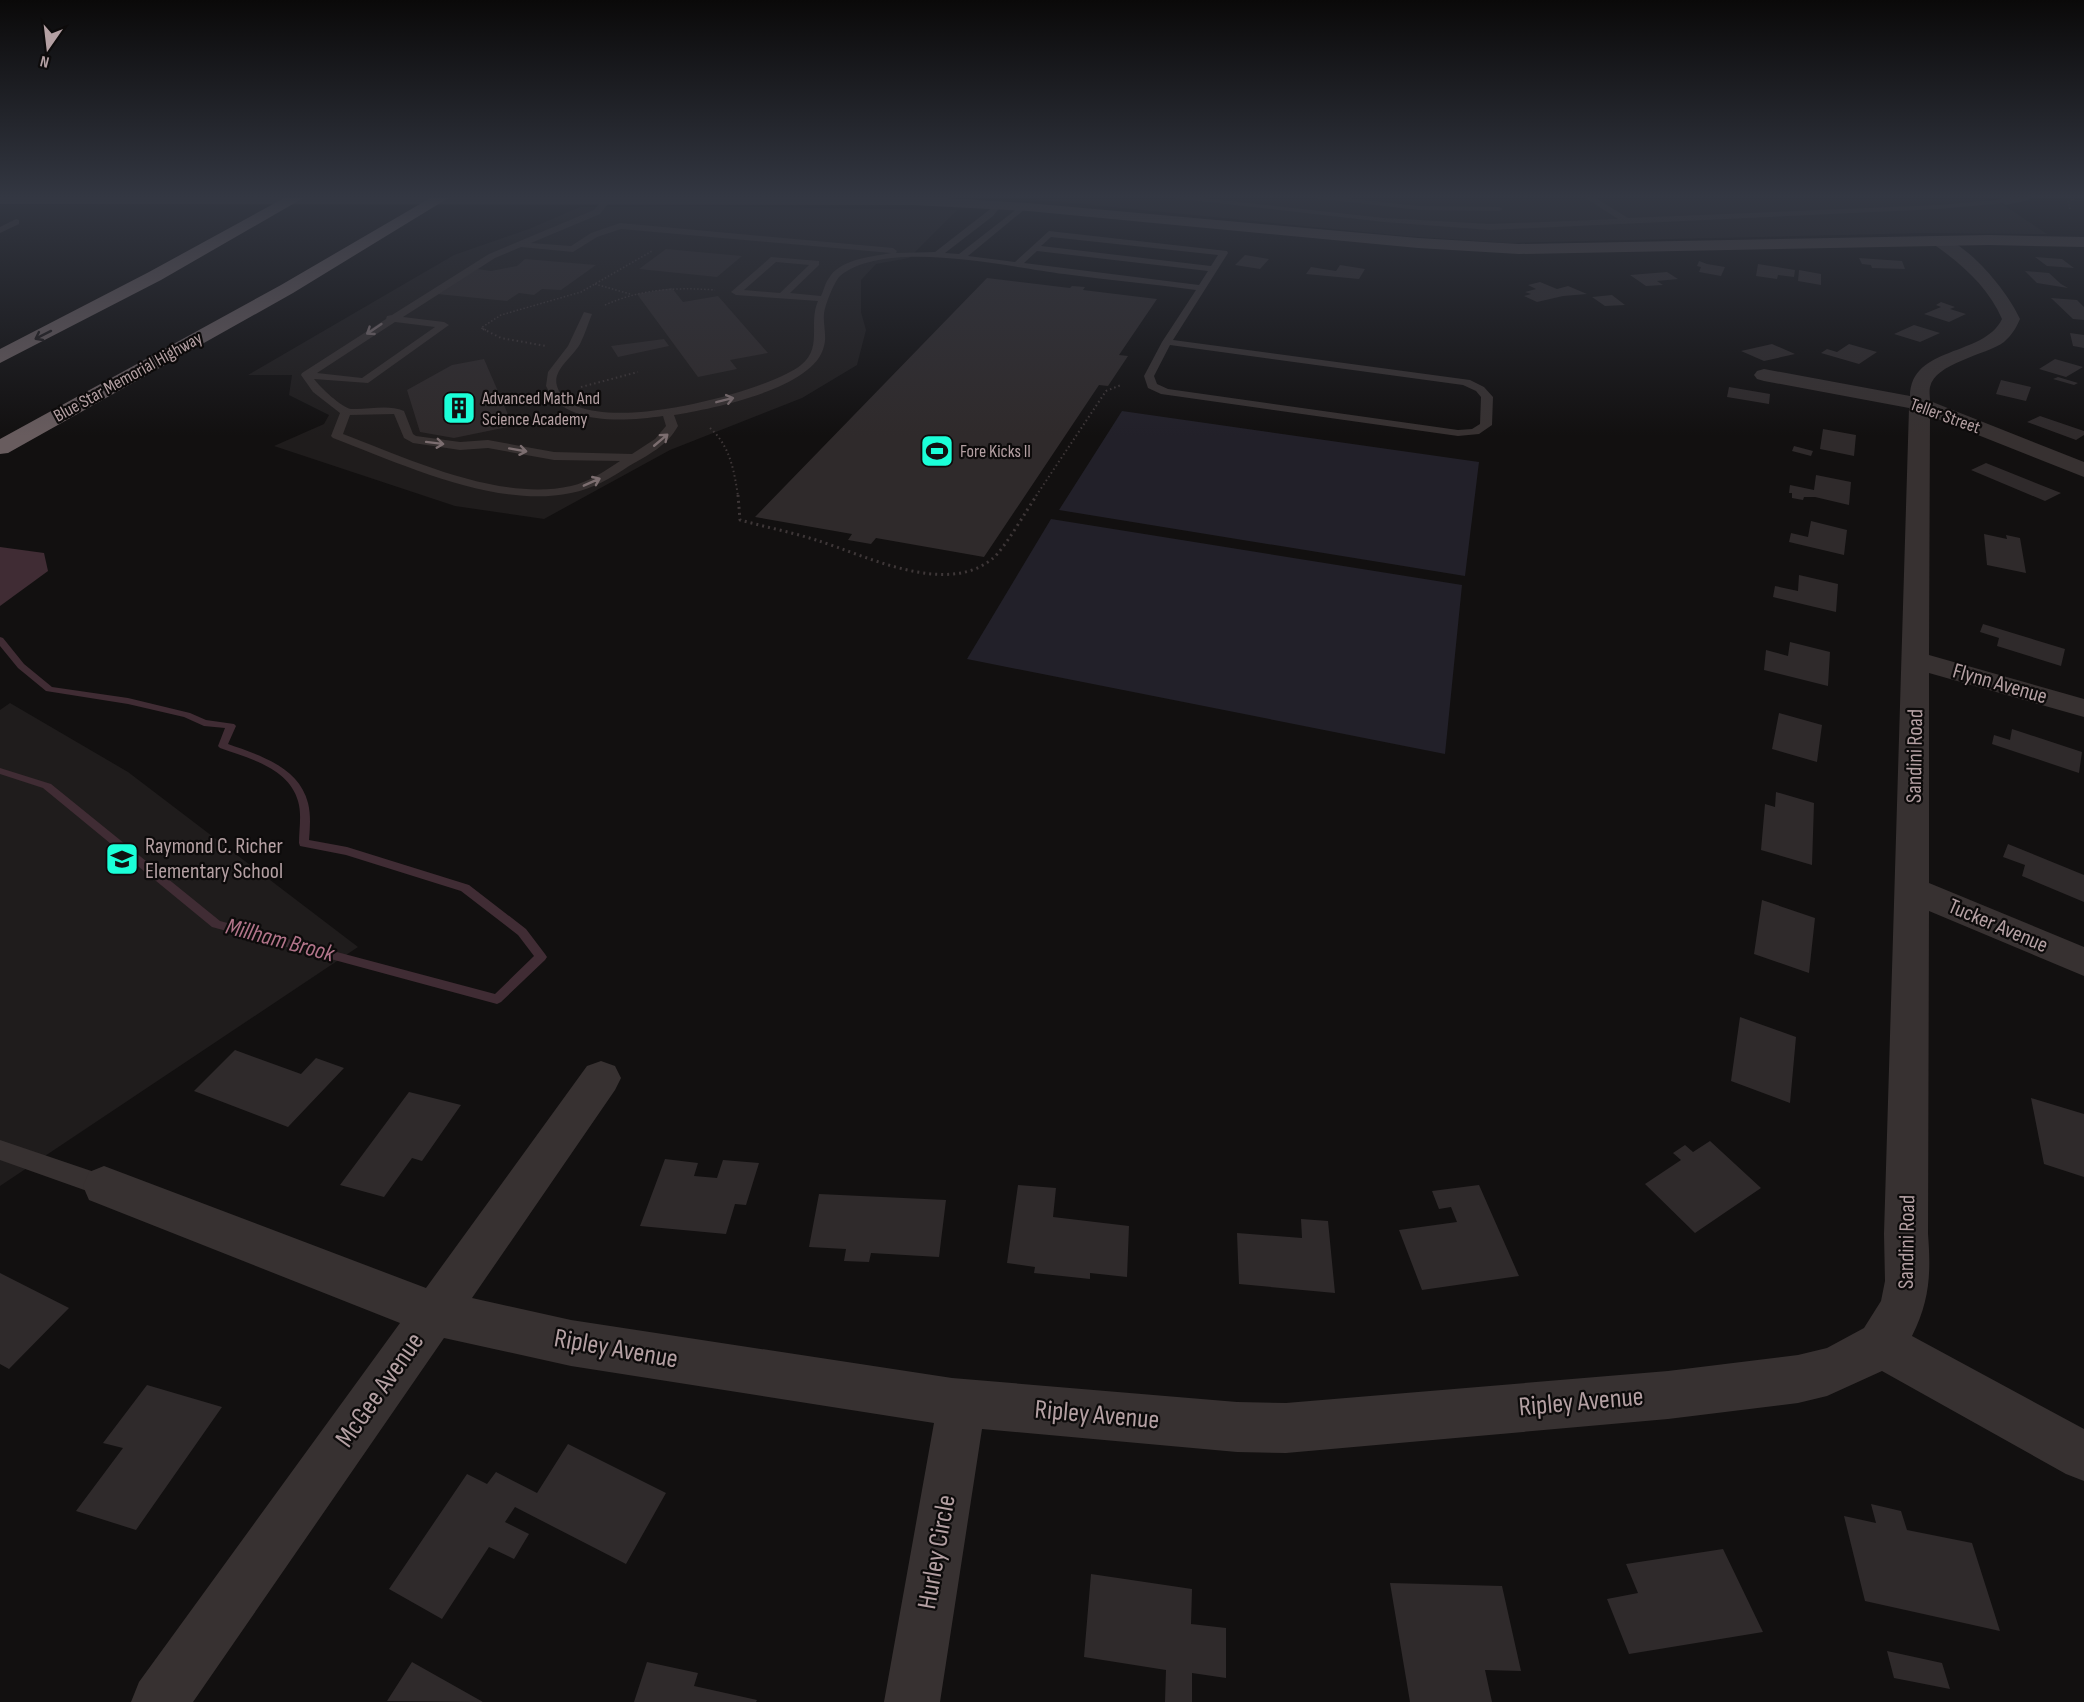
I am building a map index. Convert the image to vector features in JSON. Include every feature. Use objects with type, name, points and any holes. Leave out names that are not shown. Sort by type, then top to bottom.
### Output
[{"type":"highway","points":[[0,357],[154,276]]},
{"type":"highway","name":"Blue Star Memorial Highway","points":[[0,448],[309,276]]},
{"type":"street","name":"Sandini Road","points":[[1881,1345],[1907,1298],[1909,1277],[1906,1234],[1920,386],[1930,371],[1949,359],[1991,341],[2006,331],[2011,322],[2005,306],[1980,276]]},
{"type":"street","name":"Teller Street","points":[[1764,375],[1919,404],[2084,470]]},
{"type":"street","name":"Flynn Avenue","points":[[1916,660],[2084,708]]},
{"type":"street","name":"Tucker Avenue","points":[[1912,890],[2084,962]]},
{"type":"street","name":"McGee Avenue","points":[[159,1702],[601,1078]]},
{"type":"street","name":"Ripley Avenue","points":[[104,1186],[435,1313],[571,1343],[873,1391],[962,1402],[1237,1427],[1286,1428],[1668,1395],[1798,1379],[1827,1372],[1856,1360],[1881,1345]]},
{"type":"street","points":[[1881,1345],[2084,1456]]},
{"type":"street","name":"Hurley Circle","points":[[912,1702],[962,1402]]},
{"type":"lane","points":[[306,375],[390,318],[458,276]]},
{"type":"lane","points":[[736,292],[754,276]]},
{"type":"lane","points":[[782,296],[802,276]]},
{"type":"lane","points":[[587,314],[574,345],[552,373],[551,384],[564,404],[591,413],[643,415],[668,412],[726,400],[759,390],[789,376],[809,363],[816,354],[822,333],[819,314],[835,276]]},
{"type":"lane","points":[[1109,276],[1202,288]]},
{"type":"lane","points":[[1167,342],[1466,382],[1480,389],[1487,397],[1486,425],[1475,432],[1458,433],[1165,393],[1152,386],[1149,376],[1167,342],[1209,276]]},
{"type":"lane","points":[[736,292],[824,299]]},
{"type":"lane","points":[[306,375],[364,381],[444,325],[390,318]]},
{"type":"lane","points":[[306,375],[317,390],[346,412],[395,411],[400,413],[408,436],[419,441],[460,446],[488,444],[554,456],[633,458]]},
{"type":"lane","points":[[346,412],[337,436],[417,465],[484,484],[545,493],[588,484],[664,439],[672,426],[668,412]]},
{"type":"lane","points":[[0,1150],[104,1186]]},
{"type":"path","points":[[574,345],[549,346],[517,343],[489,334],[481,328],[501,315],[556,301],[608,276]]},
{"type":"path","points":[[595,284],[631,294]]},
{"type":"path","points":[[587,314],[642,291],[687,287],[736,292]]},
{"type":"path","points":[[556,393],[638,372]]},
{"type":"path","points":[[702,422],[721,436],[730,454],[741,511],[740,520],[790,532],[890,565],[921,571],[964,574],[987,565],[994,558],[1106,391],[1121,385]]},
{"type":"shaded area","points":[[417,276],[864,276],[861,280],[861,312],[866,330],[857,365],[802,398],[670,450],[544,519],[455,506],[274,446],[324,424],[329,415],[289,395],[292,375],[248,375]]},
{"type":"shaded area","points":[[1122,411],[1479,462],[1465,576],[1059,510]]},
{"type":"shaded area","points":[[1051,519],[1462,585],[1445,754],[967,659]]},
{"type":"shaded area","points":[[0,547],[44,553],[48,571],[0,606]]},
{"type":"shaded area","name":"Raymond C. Richer Elementary School","points":[[10,703],[128,772],[358,947],[0,1186],[0,710]]},
{"type":"building","points":[[465,276],[580,276],[561,290],[542,289],[534,295],[519,293],[507,301],[437,294]]},
{"type":"building","points":[[1332,276],[1361,276],[1359,279]]},
{"type":"building","points":[[1632,276],[1674,276],[1678,279],[1657,281],[1663,285],[1646,286]]},
{"type":"building","points":[[1759,276],[1778,276],[1777,279]]},
{"type":"building","points":[[1798,276],[1821,276],[1821,285],[1798,281]]},
{"type":"building","points":[[2030,276],[2053,276],[2068,288],[2037,283]]},
{"type":"building","name":"Fore Kicks II","points":[[987,278],[1070,288],[1072,286],[1085,287],[1083,290],[1157,299],[1119,355],[1128,356],[1108,386],[1099,385],[984,557],[876,538],[871,544],[848,540],[852,534],[755,517]]},
{"type":"building","points":[[1540,282],[1557,289],[1568,286],[1587,294],[1563,296],[1537,302],[1524,296],[1531,294],[1525,292],[1536,289],[1528,285]]},
{"type":"building","points":[[672,288],[683,302],[718,296],[768,353],[730,360],[737,369],[698,377],[637,294]]},
{"type":"building","points":[[1612,295],[1625,305],[1605,306],[1592,297]]},
{"type":"building","points":[[2051,298],[2077,300],[2084,307],[2084,320],[2073,319]]},
{"type":"building","points":[[1941,302],[1955,307],[1950,309],[1966,314],[1949,322],[1924,314],[1941,307],[1936,305]]},
{"type":"building","points":[[1914,325],[1940,333],[1920,342],[1894,334]]},
{"type":"building","points":[[2070,333],[2084,335],[2084,348],[2073,346]]},
{"type":"building","name":"Advanced Math And Science Academy","points":[[664,339],[669,346],[618,357],[611,346]]},
{"type":"building","points":[[1772,344],[1795,354],[1764,361],[1741,351]]},
{"type":"building","points":[[1849,344],[1877,352],[1859,364],[1821,353],[1827,349],[1837,352]]},
{"type":"building","name":"Advanced Math And Science Academy","points":[[484,359],[513,426],[454,438],[420,432],[407,390],[452,365]]},
{"type":"building","points":[[2055,359],[2083,367],[2066,377],[2039,369]]},
{"type":"building","points":[[2058,377],[2078,383],[2074,385],[2053,379]]},
{"type":"building","points":[[2001,380],[2031,387],[2026,401],[1996,394]]},
{"type":"building","points":[[1729,387],[1770,394],[1769,404],[1727,397]]},
{"type":"building","points":[[2040,416],[2084,431],[2084,435],[2076,440],[2027,422]]},
{"type":"building","points":[[1823,429],[1856,435],[1854,456],[1820,449]]},
{"type":"building","points":[[1794,446],[1813,451],[1811,456],[1792,451]]},
{"type":"building","points":[[1986,463],[2061,493],[2045,501],[1971,470]]},
{"type":"building","points":[[1816,475],[1851,482],[1849,505],[1815,497],[1804,497],[1803,500],[1792,498],[1792,493],[1789,493],[1790,485],[1814,490]]},
{"type":"building","points":[[1811,521],[1847,530],[1844,555],[1789,542],[1791,533],[1808,537]]},
{"type":"building","points":[[1984,534],[2007,539],[2006,535],[2020,538],[2026,573],[1987,565]]},
{"type":"building","points":[[1799,575],[1838,584],[1836,612],[1773,597],[1775,586],[1798,591]]},
{"type":"building","points":[[1983,624],[2065,649],[2061,666],[1997,646],[1999,638],[1980,632]]},
{"type":"building","points":[[1790,642],[1830,652],[1828,686],[1764,670],[1766,650],[1788,656]]},
{"type":"building","points":[[1779,713],[1822,725],[1817,762],[1772,749]]},
{"type":"building","points":[[2012,729],[2082,752],[2079,773],[1992,744],[1994,735],[2010,740]]},
{"type":"building","points":[[1776,792],[1814,803],[1812,865],[1761,850],[1765,804],[1775,807]]},
{"type":"building","points":[[2008,844],[2084,875],[2084,902],[2022,876],[2025,865],[2003,857]]},
{"type":"building","points":[[1762,900],[1815,918],[1809,973],[1754,954]]},
{"type":"building","points":[[1740,1017],[1796,1037],[1790,1103],[1731,1081]]},
{"type":"building","points":[[235,1050],[301,1074],[316,1058],[344,1068],[288,1127],[194,1091]]},
{"type":"building","points":[[409,1092],[461,1105],[422,1161],[412,1158],[384,1197],[340,1185]]},
{"type":"building","points":[[2031,1098],[2084,1114],[2084,1177],[2044,1164]]},
{"type":"building","points":[[1710,1141],[1761,1188],[1695,1233],[1645,1184],[1681,1160],[1673,1153],[1685,1145],[1693,1152]]},
{"type":"building","points":[[665,1159],[698,1163],[694,1176],[717,1178],[723,1160],[759,1163],[746,1205],[735,1204],[726,1234],[640,1226]]},
{"type":"building","points":[[1018,1185],[1056,1188],[1053,1217],[1129,1226],[1127,1277],[1090,1273],[1090,1279],[1034,1273],[1035,1267],[1007,1263]]},
{"type":"building","points":[[1479,1185],[1519,1276],[1422,1290],[1399,1230],[1457,1222],[1451,1207],[1439,1209],[1432,1191]]},
{"type":"building","points":[[819,1194],[946,1200],[939,1257],[871,1253],[869,1262],[844,1261],[846,1249],[809,1247]]},
{"type":"building","points":[[1301,1219],[1328,1221],[1335,1293],[1239,1284],[1237,1233],[1302,1238]]},
{"type":"building","points":[[0,1273],[69,1308],[9,1369],[0,1364]]},
{"type":"building","points":[[147,1385],[222,1407],[136,1530],[76,1511],[123,1448],[103,1443]]},
{"type":"building","points":[[568,1444],[666,1493],[626,1564],[515,1507],[505,1522],[529,1534],[514,1559],[489,1547],[442,1619],[389,1589],[467,1474],[487,1484],[496,1472],[537,1493]]},
{"type":"building","points":[[1871,1504],[1901,1511],[1907,1530],[1972,1543],[2000,1631],[1865,1601],[1844,1516],[1876,1523]]},
{"type":"building","points":[[1723,1549],[1763,1632],[1629,1654],[1607,1599],[1638,1593],[1626,1564]]},
{"type":"building","points":[[1091,1574],[1192,1589],[1191,1624],[1226,1628],[1226,1678],[1192,1673],[1192,1702],[1165,1702],[1166,1670],[1084,1657]]},
{"type":"building","points":[[1390,1583],[1502,1586],[1521,1671],[1485,1670],[1492,1702],[1410,1702]]},
{"type":"building","points":[[1887,1651],[1942,1663],[1950,1689],[1894,1678]]},
{"type":"building","points":[[412,1662],[483,1702],[387,1701]]},
{"type":"building","points":[[647,1662],[698,1673],[694,1686],[757,1700],[756,1702],[634,1702]]},
{"type":"waterway","name":"Millham Brook","points":[[0,640],[21,666],[49,689],[128,701],[187,715],[204,723],[231,726],[223,746],[268,763],[295,785],[304,807],[304,843],[347,851],[465,888],[522,932],[541,957],[497,999],[216,924],[47,786],[0,771]]},
{"type":"place","name":"Advanced Math And Science Academy","points":[[459,408]]},
{"type":"place","name":"Fore Kicks II","points":[[937,451]]},
{"type":"place","name":"Raymond C. Richer Elementary School","points":[[122,859]]}]
